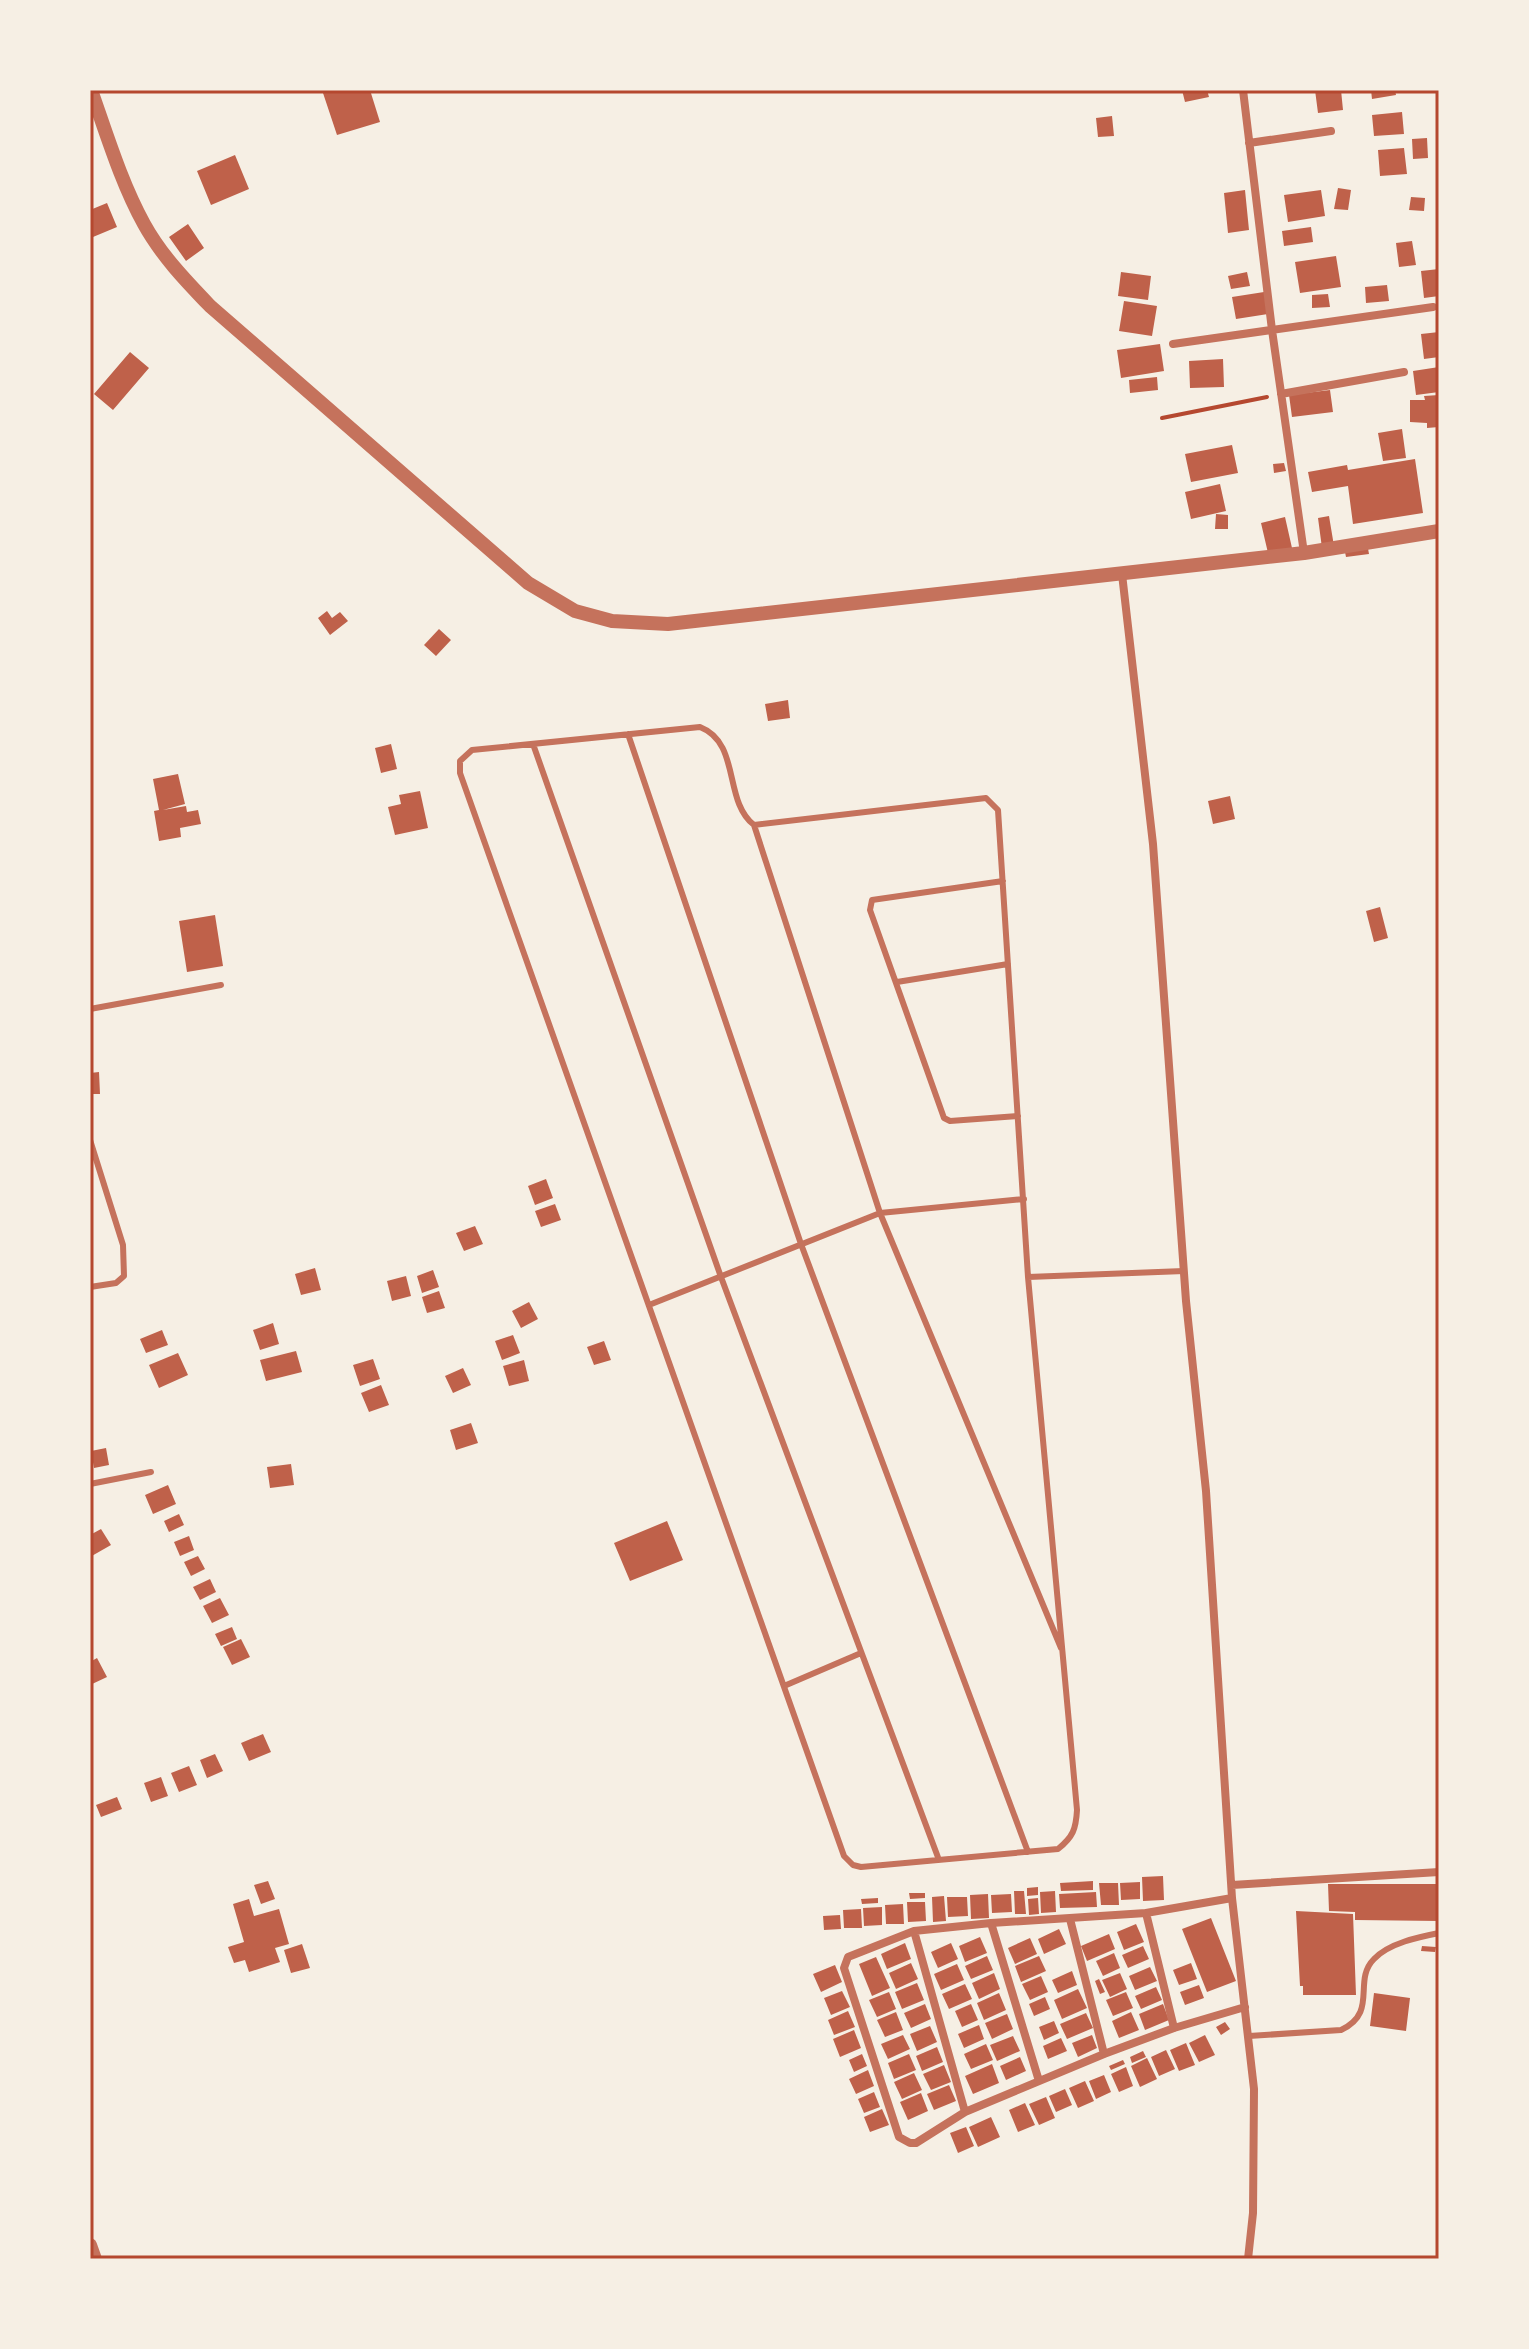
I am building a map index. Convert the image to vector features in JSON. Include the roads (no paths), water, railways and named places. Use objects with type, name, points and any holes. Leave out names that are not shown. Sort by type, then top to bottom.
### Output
[{"type":"street","points":[[91,90],[144,225],[173,267],[210,306],[528,583],[575,611],[612,621],[668,624],[1304,553],[1439,531]]},
{"type":"street","points":[[1243,90],[1272,330],[1304,553]]},
{"type":"street","points":[[1249,143],[1331,131]]},
{"type":"street","points":[[1173,344],[1433,307]]},
{"type":"street","points":[[1281,394],[1404,372]]},
{"type":"street","points":[[1122,574],[1153,844],[1184,1271],[1206,1491],[1232,1898],[1249,2036],[1254,2105],[1253,2213],[1248,2259]]},
{"type":"street","points":[[1232,1885],[1439,1872]]},
{"type":"street","points":[[1232,1898],[1146,1913],[914,1931],[848,1957],[844,1968],[899,2137],[905,2142],[916,2143],[965,2112],[1104,2054],[1174,2028],[1245,2007]]},
{"type":"street","points":[[1146,1913],[1174,2028]]},
{"type":"street","points":[[1070,1919],[1104,2054]]},
{"type":"street","points":[[991,1923],[1039,2081]]},
{"type":"street","points":[[914,1931],[965,2112]]},
{"type":"street","points":[[90,2245],[95,2259]]},
{"type":"lane","points":[[754,825],[986,798],[998,810],[1028,1277],[1063,1655],[1077,1810],[1072,1839],[1058,1849],[861,1867],[853,1865],[844,1856],[460,773],[460,761],[472,750],[700,727],[715,732],[742,812],[754,825],[880,1213],[1063,1655]]},
{"type":"lane","points":[[628,734],[801,1244],[1028,1852]]},
{"type":"lane","points":[[533,744],[721,1277],[939,1860]]},
{"type":"lane","points":[[1003,881],[872,900],[872,918],[944,1118],[950,1121],[1018,1116]]},
{"type":"lane","points":[[897,982],[1008,964]]},
{"type":"lane","points":[[90,1009],[221,985]]},
{"type":"lane","points":[[90,1140],[123,1245],[124,1276],[116,1283],[90,1287]]},
{"type":"lane","points":[[649,1305],[880,1213],[1024,1199]]},
{"type":"lane","points":[[1028,1277],[1184,1271]]},
{"type":"lane","points":[[90,1484],[151,1472]]},
{"type":"lane","points":[[784,1686],[861,1653]]},
{"type":"lane","points":[[1249,2036],[1341,2030],[1353,2024],[1360,2016],[1367,1974],[1375,1957],[1414,1938],[1439,1933]]}]
